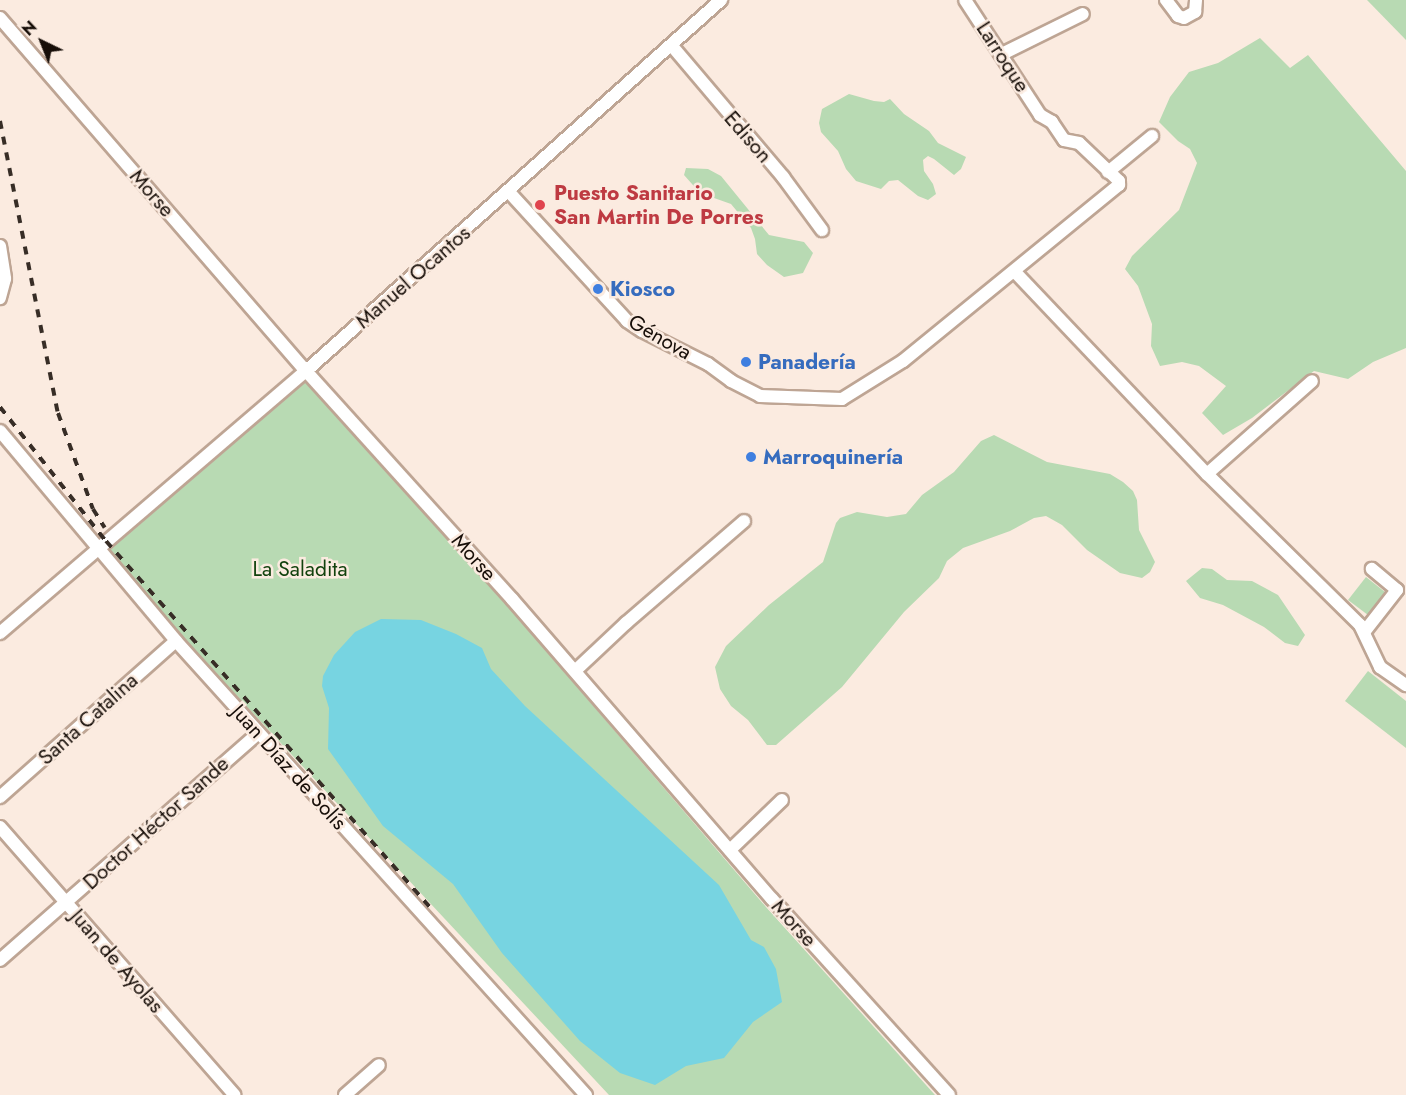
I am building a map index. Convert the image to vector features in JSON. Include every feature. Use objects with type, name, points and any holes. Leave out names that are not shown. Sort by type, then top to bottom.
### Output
[{"type":"street","name":"Manuel Ocantos","points":[[0,633],[306,371],[509,192],[721,0]]},
{"type":"street","name":"Larroque","points":[[965,0],[1040,115],[1052,122],[1064,140],[1079,143],[1108,172]]},
{"type":"street","points":[[1166,0],[1178,16],[1184,18],[1195,12],[1196,0]]},
{"type":"street","points":[[1002,54],[1083,14]]},
{"type":"street","name":"Morse","points":[[0,18],[306,371],[576,670],[730,850],[949,1095]]},
{"type":"street","name":"Edison","points":[[672,46],[783,177],[822,230]]},
{"type":"street","points":[[1152,136],[1108,172],[1119,181],[1119,185],[1015,272],[1207,474],[1365,632],[1380,667],[1406,685]]},
{"type":"street","name":"Génova","points":[[509,192],[627,321],[708,364],[748,391],[774,398],[842,399],[903,361],[1015,272]]},
{"type":"street","points":[[0,246],[5,279],[0,297]]},
{"type":"street","points":[[1207,474],[1312,381]]},
{"type":"street","name":"Juan Díaz de Solís","points":[[0,431],[176,641],[586,1095]]},
{"type":"street","points":[[576,670],[626,623],[744,521]]},
{"type":"street","points":[[1365,632],[1397,590],[1372,569]]},
{"type":"street","name":"Santa Catalina","points":[[0,797],[176,641]]},
{"type":"street","name":"Doctor Héctor Sande","points":[[0,960],[258,732]]},
{"type":"street","points":[[730,850],[782,800]]},
{"type":"street","name":"Juan de Ayolas","points":[[0,827],[235,1095]]},
{"type":"street","points":[[345,1095],[379,1065]]},
{"type":"green space","points":[[1367,0],[1406,0],[1406,40]]},
{"type":"green space","points":[[1260,38],[1290,68],[1308,55],[1406,171],[1406,348],[1373,362],[1348,379],[1314,371],[1252,418],[1223,435],[1202,413],[1226,386],[1199,366],[1182,362],[1160,366],[1151,346],[1152,324],[1138,286],[1125,269],[1132,256],[1179,210],[1197,163],[1190,149],[1178,141],[1159,122],[1170,97],[1189,72],[1218,63]]},
{"type":"green space","points":[[849,94],[874,101],[884,102],[890,99],[904,114],[929,131],[938,143],[966,157],[961,169],[954,175],[928,156],[923,160],[924,171],[933,184],[936,194],[928,200],[918,196],[898,180],[889,181],[881,189],[856,181],[846,169],[838,151],[821,132],[819,123],[822,109]]},
{"type":"green space","points":[[686,168],[708,169],[721,176],[769,235],[804,242],[813,253],[803,273],[784,277],[767,265],[757,254],[751,228],[731,204],[700,193],[684,175]]},
{"type":"green space","name":"La Saladita","points":[[306,371],[766,907],[935,1095],[609,1095],[98,547]]},
{"type":"green space","points":[[994,435],[1047,462],[1110,474],[1123,482],[1133,491],[1137,500],[1139,530],[1155,562],[1150,572],[1142,578],[1120,573],[1087,550],[1062,525],[1046,516],[1034,518],[1010,531],[963,548],[947,561],[939,578],[904,612],[842,687],[776,745],[767,745],[748,720],[731,706],[720,689],[715,667],[726,646],[769,605],[823,562],[836,523],[840,518],[857,512],[887,517],[906,514],[922,495],[954,472],[981,441]]},
{"type":"green space","points":[[1202,568],[1212,569],[1227,580],[1252,581],[1278,595],[1305,635],[1298,646],[1285,643],[1264,627],[1223,605],[1200,598],[1186,581]]},
{"type":"green space","points":[[1366,577],[1385,592],[1368,615],[1348,600]]},
{"type":"green space","points":[[1368,671],[1406,701],[1406,748],[1345,701]]},
{"type":"water","points":[[381,619],[421,620],[456,634],[482,648],[491,669],[525,706],[719,885],[751,940],[764,947],[776,969],[782,1002],[753,1022],[724,1058],[686,1066],[655,1085],[620,1073],[580,1041],[502,953],[453,884],[383,826],[328,749],[329,708],[322,686],[323,676],[334,655],[355,632]]},
{"type":"railway","points":[[0,121],[58,413],[93,509],[105,528]]},
{"type":"railway","points":[[0,407],[106,541],[433,911]]},
{"type":"place","name":"Puesto Sanitario San Martin De Porres","points":[[540,205]]},
{"type":"place","name":"Kiosco","points":[[598,289]]},
{"type":"place","name":"Panadería","points":[[746,362]]},
{"type":"place","name":"Marroquinería","points":[[751,457]]}]
